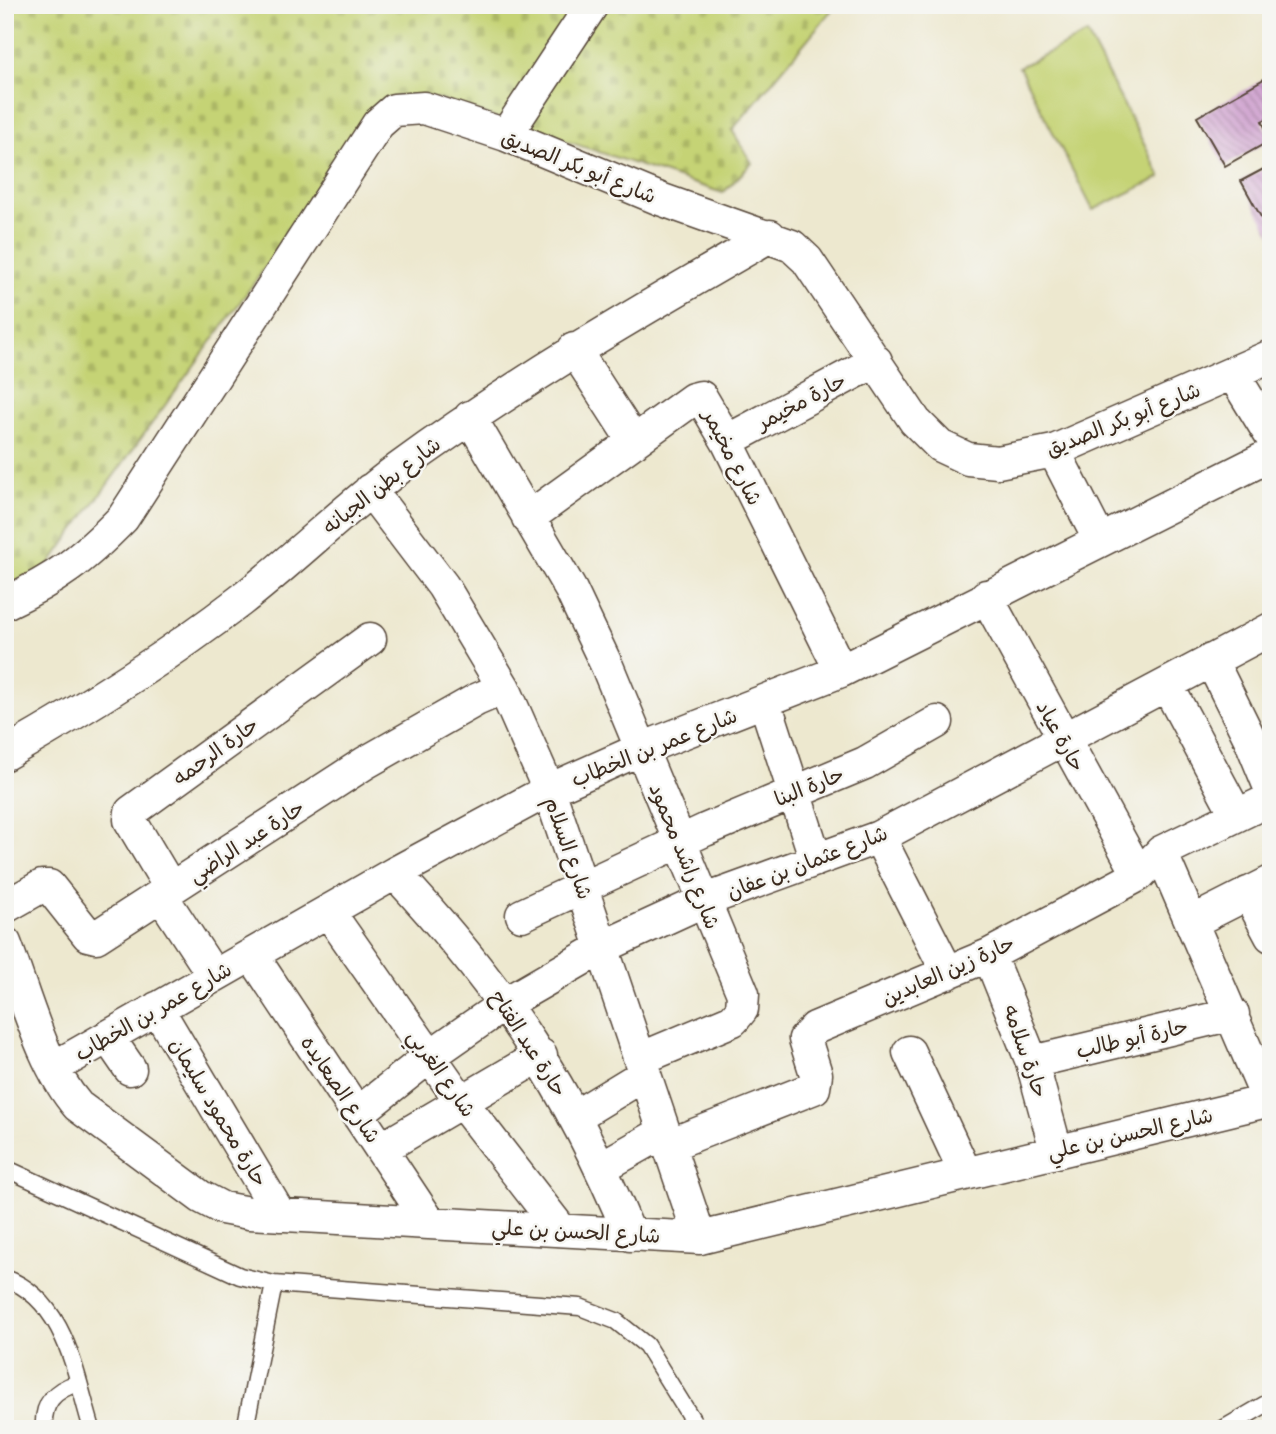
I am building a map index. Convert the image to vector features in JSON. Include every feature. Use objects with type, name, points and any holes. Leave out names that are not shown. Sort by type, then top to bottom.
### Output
[{"type":"street","points":[[506,135],[592,5]]},
{"type":"street","name":"شارع أبو بكر الصديق","points":[[5,603],[50,582],[89,553],[122,518],[379,124],[394,110],[425,108],[506,135],[699,214],[770,236],[792,246],[807,260],[915,421],[940,446],[968,459],[998,461],[1054,451],[1271,356]]},
{"type":"street","name":"شارع بطن الجبانه","points":[[5,754],[100,700],[240,601],[370,490],[470,417],[574,349],[770,236]]},
{"type":"street","points":[[574,349],[634,442]]},
{"type":"street","name":"حارة مخيمر","points":[[727,441],[876,360]]},
{"type":"street","points":[[1233,374],[1271,436]]},
{"type":"street","name":"شارع مخيمر","points":[[528,518],[697,397],[703,398],[841,671]]},
{"type":"street","name":"شارع راشد محمود","points":[[470,417],[571,590],[641,749],[743,994],[742,1009],[733,1020],[643,1066],[576,1116]]},
{"type":"street","points":[[1054,451],[1099,539]]},
{"type":"street","name":"شارع عمر بن الخطاب","points":[[53,1068],[395,873],[549,790],[641,749],[841,671],[1271,454]]},
{"type":"street","name":"شارع السلام","points":[[370,490],[443,586],[504,688],[549,790],[700,1238]]},
{"type":"street","name":"حارة عياد","points":[[986,596],[1139,875]]},
{"type":"street","name":"شارع عثمان بن عفان","points":[[357,1114],[430,1056],[506,1003],[603,947],[703,901],[878,837],[1064,742],[1271,629]]},
{"type":"street","name":"حارة الرحمه","points":[[166,892],[130,820],[131,812],[370,639]]},
{"type":"street","points":[[1211,660],[1250,739],[1271,790]]},
{"type":"street","points":[[1167,685],[1237,814]]},
{"type":"street","name":"حارة عبد الراضي","points":[[5,907],[42,886],[49,886],[92,937],[365,763],[475,700],[504,688]]},
{"type":"street","points":[[765,702],[816,860]]},
{"type":"street","name":"حارة البنا","points":[[522,915],[678,842],[865,763],[937,722]]},
{"type":"street","name":"حارة زين العابدين","points":[[667,1139],[814,1088],[816,1081],[806,1045],[808,1032],[989,955],[1139,875],[1161,852],[1271,799]]},
{"type":"street","points":[[878,837],[948,973]]},
{"type":"street","points":[[1161,852],[1269,1100]]},
{"type":"street","name":"حارة عبد الفتاح","points":[[395,873],[453,936],[506,1003],[541,1055],[602,1167],[630,1235]]},
{"type":"street","points":[[1192,922],[1259,888],[1271,936]]},
{"type":"street","points":[[166,892],[215,976]]},
{"type":"street","name":"شارع الغربي","points":[[328,911],[461,1101],[561,1230]]},
{"type":"street","name":"شارع الحسن بن علي","points":[[5,943],[53,1068],[65,1091],[78,1106],[201,1197],[222,1208],[280,1215],[700,1238],[1269,1100]]},
{"type":"street","name":"شارع الصعايده","points":[[252,955],[429,1223]]},
{"type":"street","name":"حارة سلامه","points":[[989,955],[1032,1062],[1056,1150]]},
{"type":"street","name":"حارة محمود سليمان","points":[[157,1009],[280,1215]]},
{"type":"street","name":"حارة أبو طالب","points":[[1032,1062],[1233,1014]]},
{"type":"street","points":[[108,1037],[130,1069]]},
{"type":"street","points":[[909,1052],[965,1172]]},
{"type":"street","points":[[381,1149],[541,1055]]},
{"type":"street","points":[[602,1167],[667,1139]]},
{"type":"lane","points":[[5,1168],[207,1264],[274,1284],[580,1307],[616,1321],[646,1345],[698,1429]]},
{"type":"lane","points":[[5,1278],[17,1282],[41,1300],[58,1324],[92,1429]]},
{"type":"lane","points":[[245,1429],[274,1284]]},
{"type":"lane","points":[[44,1429],[43,1414],[49,1398],[62,1388],[78,1383]]},
{"type":"lane","points":[[1223,1429],[1271,1401]]},
{"type":"green space","points":[[5,5],[836,5],[732,130],[752,163],[723,193],[436,98],[374,118],[38,580],[5,592]]},
{"type":"green space","points":[[1087,34],[1161,177],[1093,210],[1019,67]]},
{"type":"building","points":[[1271,75],[1271,117],[1262,121],[1271,140],[1225,166],[1197,117]]},
{"type":"building","points":[[1271,165],[1271,235],[1241,181]]}]
